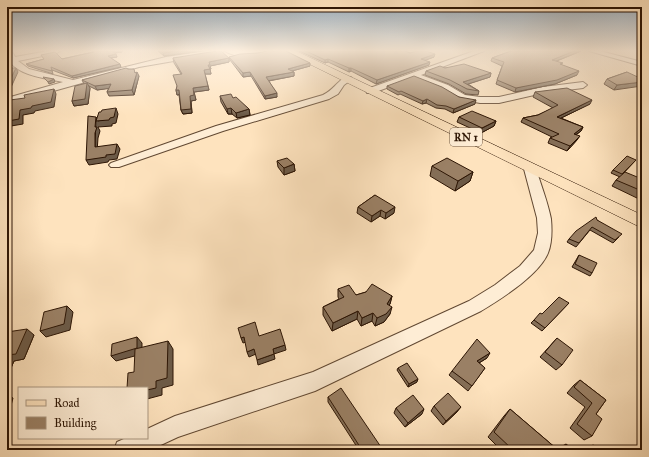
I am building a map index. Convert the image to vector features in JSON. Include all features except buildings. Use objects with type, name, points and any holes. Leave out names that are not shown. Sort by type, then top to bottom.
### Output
[{"type":"main road","name":"RN 1","points":[[333,72],[642,222]]},
{"type":"street","points":[[29,72],[73,82]]},
{"type":"street","points":[[7,101],[114,72]]},
{"type":"street","points":[[370,90],[421,72]]},
{"type":"street","points":[[414,75],[445,87],[462,96],[480,100],[499,100],[544,90],[583,84]]},
{"type":"street","points":[[115,165],[212,130],[326,97],[335,92],[341,84],[348,80]]},
{"type":"street","points":[[124,450],[175,427],[315,381],[475,306],[501,290],[526,270],[541,252],[545,233],[544,218],[530,169]]}]
